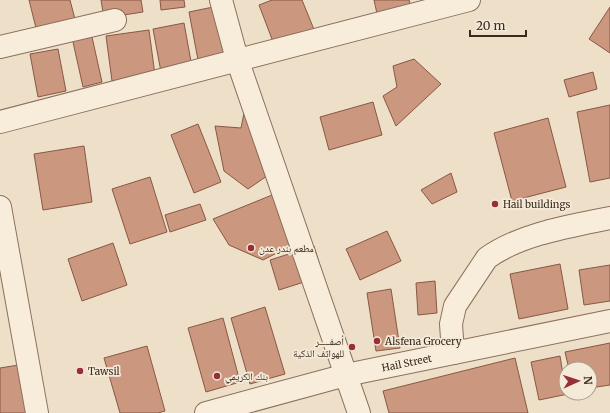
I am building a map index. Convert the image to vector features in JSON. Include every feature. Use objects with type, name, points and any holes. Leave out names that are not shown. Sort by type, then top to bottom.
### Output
[{"type":"street","points":[[221,0],[237,59],[359,413]]},
{"type":"street","points":[[0,122],[237,59],[469,0]]},
{"type":"street","points":[[0,47],[115,20]]},
{"type":"street","points":[[0,207],[37,413]]},
{"type":"street","points":[[452,354],[451,324],[455,306],[486,258],[494,252],[541,234],[610,218]]},
{"type":"street","name":"Hail Street","points":[[206,413],[346,375],[610,321]]},
{"type":"building","points":[[29,0],[70,0],[77,27],[38,36]]},
{"type":"building","points":[[101,0],[141,0],[143,12],[104,18]]},
{"type":"building","points":[[160,0],[184,0],[185,7],[161,10]]},
{"type":"building","points":[[272,0],[302,0],[315,32],[275,47],[259,5]]},
{"type":"building","points":[[374,0],[409,0],[412,11],[378,18]]},
{"type":"building","points":[[218,6],[227,54],[198,60],[189,12]]},
{"type":"building","points":[[610,7],[610,53],[589,39]]},
{"type":"building","points":[[184,23],[192,67],[161,72],[153,29]]},
{"type":"building","points":[[90,28],[102,82],[83,87],[71,33]]},
{"type":"building","points":[[149,30],[155,75],[112,81],[106,36]]},
{"type":"building","points":[[58,49],[66,91],[38,97],[30,54]]},
{"type":"building","points":[[414,59],[441,84],[396,126],[383,96],[397,87],[393,66]]},
{"type":"building","points":[[593,72],[597,89],[569,97],[564,80]]},
{"type":"building","points":[[373,102],[382,135],[329,150],[320,117]]},
{"type":"building","points":[[610,105],[610,178],[590,182],[577,112]]},
{"type":"building","points":[[260,110],[280,167],[248,189],[224,171],[215,126],[241,128],[244,113]]},
{"type":"building","points":[[548,118],[566,187],[512,201],[494,133]]},
{"type":"building","points":[[198,124],[221,182],[194,193],[171,135]]},
{"type":"building","points":[[84,146],[92,202],[43,210],[34,154]]},
{"type":"building","points":[[451,173],[457,192],[432,204],[421,190]]},
{"type":"building","points":[[150,177],[167,232],[130,244],[112,189]]},
{"type":"building","points":[[277,193],[297,243],[263,260],[229,245],[213,219]]},
{"type":"building","points":[[200,204],[206,220],[170,232],[165,215]]},
{"type":"building","points":[[387,231],[401,261],[360,280],[346,249]]},
{"type":"building","points":[[113,243],[127,285],[82,301],[68,259]]},
{"type":"building","points":[[314,246],[323,276],[279,290],[270,260]]},
{"type":"building","points":[[560,264],[568,309],[519,319],[510,274]]},
{"type":"building","points":[[610,265],[610,301],[584,305],[579,270]]},
{"type":"building","points":[[435,281],[437,313],[418,315],[416,283]]},
{"type":"building","points":[[391,289],[400,348],[376,351],[367,293]]},
{"type":"building","points":[[265,307],[285,374],[250,384],[231,318]]},
{"type":"building","points":[[223,318],[240,382],[206,392],[188,328]]},
{"type":"building","points":[[610,343],[610,385],[598,387],[598,361],[567,361],[565,352]]},
{"type":"building","points":[[147,346],[165,411],[158,413],[120,413],[104,358]]},
{"type":"building","points":[[560,356],[561,361],[558,361],[558,396],[539,400],[531,362]]},
{"type":"building","points":[[515,358],[528,413],[389,413],[383,391]]},
{"type":"building","points":[[25,364],[33,413],[0,413],[0,368]]},
{"type":"place","name":"Hail buildings","points":[[495,204]]},
{"type":"place","name":"مطعم بندر عدن","points":[[251,248]]},
{"type":"place","name":"Alsfena Grocery","points":[[377,341]]},
{"type":"place","name":"أصفـــــر للهواتف الذكية","points":[[352,347]]},
{"type":"place","name":"Tawsil","points":[[80,371]]},
{"type":"place","name":"بنك الكريمي","points":[[217,376]]}]
